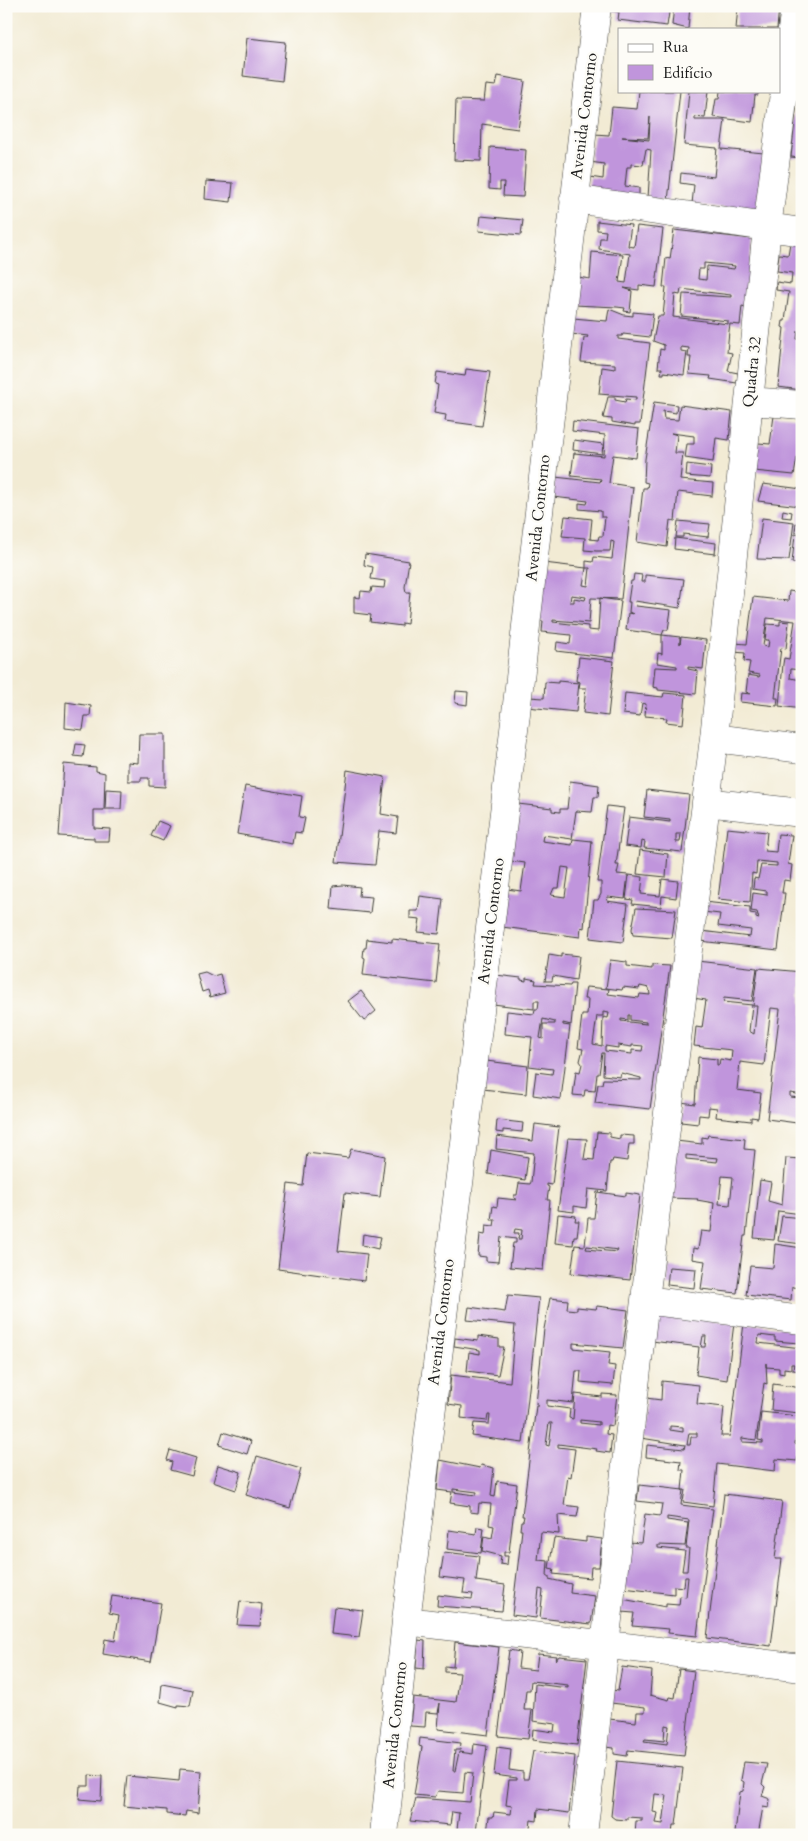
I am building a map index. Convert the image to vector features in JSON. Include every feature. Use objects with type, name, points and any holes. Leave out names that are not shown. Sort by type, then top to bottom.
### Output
[{"type":"street","name":"Avenida Contorno","points":[[384,1835],[406,1621],[514,732],[597,6]]},
{"type":"street","name":"Quadra 32","points":[[583,1835],[645,1300],[714,738],[767,228],[795,6]]},
{"type":"street","points":[[574,199],[802,232]]},
{"type":"street","points":[[749,401],[802,405]]},
{"type":"street","points":[[714,738],[802,749]]},
{"type":"street","points":[[706,802],[802,813]]},
{"type":"street","points":[[645,1300],[802,1320]]},
{"type":"street","points":[[406,1621],[801,1665]]},
{"type":"building","points":[[610,6],[670,6],[667,26],[618,20],[619,12],[610,11]]},
{"type":"building","points":[[674,6],[690,6],[688,28],[672,25]]},
{"type":"building","points":[[738,6],[779,6],[777,28],[736,28]]},
{"type":"building","points":[[247,38],[286,42],[282,81],[243,76]]},
{"type":"building","points":[[800,75],[802,75],[802,158],[791,157]]},
{"type":"building","points":[[498,76],[525,81],[518,129],[482,124],[481,161],[454,160],[456,100],[484,101],[486,85],[496,86]]},
{"type":"building","points":[[639,92],[680,92],[668,201],[648,198],[651,150],[646,149],[643,165],[631,164],[631,167],[627,167],[625,186],[639,188],[639,197],[587,191],[590,177],[603,179],[604,164],[590,162],[594,134],[609,135],[612,107],[637,109]],"holes":[[[650,117],[649,140],[622,137],[648,138]]]},
{"type":"building","points":[[689,92],[708,92],[705,118],[695,117],[695,120],[725,120],[721,149],[764,153],[758,212],[692,204],[694,185],[680,183],[681,173],[714,177],[717,148],[684,145]]},
{"type":"building","points":[[720,92],[758,92],[758,95],[755,95],[752,122],[713,117],[716,99],[719,99]]},
{"type":"building","points":[[490,147],[526,150],[523,197],[503,196],[504,182],[500,182],[500,190],[489,189]]},
{"type":"building","points":[[206,181],[233,183],[231,202],[205,199]]},
{"type":"building","points":[[802,188],[802,217],[797,216]]},
{"type":"building","points":[[481,216],[523,220],[521,235],[479,231]]},
{"type":"building","points":[[597,221],[631,225],[628,246],[634,247],[637,226],[663,229],[656,287],[639,285],[639,290],[624,288],[632,291],[630,312],[624,311],[625,308],[617,307],[574,305],[578,277],[590,279],[592,252],[623,255],[619,282],[626,283],[630,254],[599,249],[600,238],[605,238],[606,231],[597,230]]},
{"type":"building","points":[[674,230],[752,239],[746,307],[742,306],[740,325],[730,324],[729,331],[727,352],[732,353],[728,371],[738,373],[737,383],[710,379],[711,376],[689,374],[691,357],[688,357],[689,348],[681,347],[681,351],[687,352],[684,375],[664,372],[664,374],[661,374],[662,368],[658,368],[660,349],[664,350],[664,345],[653,341],[658,316],[663,316],[666,258],[670,259]],"holes":[[[704,263],[735,266],[734,269],[707,266],[706,280],[698,279],[699,269],[704,269]],[[681,289],[731,295],[731,297],[683,294],[681,316],[728,321],[728,324],[673,317],[675,294],[680,295]]]},
{"type":"building","points":[[790,243],[802,245],[802,303],[799,310],[802,310],[802,332],[798,331],[797,339],[802,340],[802,390],[778,387],[784,328],[782,327],[783,321],[785,321],[789,292],[776,290],[777,282],[791,284],[792,273],[777,271],[779,254],[788,255]]},
{"type":"building","points":[[609,309],[624,315],[633,316],[633,312],[653,314],[650,337],[623,334],[618,336],[618,339],[650,343],[640,424],[635,424],[635,426],[612,422],[612,419],[603,418],[608,397],[615,397],[615,400],[625,402],[626,399],[636,400],[636,397],[599,394],[602,367],[615,369],[615,364],[581,362],[584,338],[588,336],[571,334],[573,318],[607,321]]},
{"type":"building","points":[[466,369],[490,372],[482,426],[445,421],[446,415],[434,413],[438,385],[435,384],[437,372],[465,376]]},
{"type":"building","points":[[654,402],[677,405],[676,413],[663,411],[664,419],[678,420],[680,405],[732,412],[729,440],[716,438],[713,462],[685,458],[687,444],[694,444],[694,436],[671,433],[677,435],[675,453],[683,453],[680,480],[713,483],[712,496],[678,492],[675,521],[670,520],[667,547],[637,542],[643,488],[647,488],[648,483],[644,482],[645,459]]},
{"type":"building","points":[[774,416],[802,419],[802,463],[799,463],[800,458],[797,458],[794,475],[754,471],[758,443],[770,444]]},
{"type":"building","points":[[573,421],[639,429],[636,458],[613,455],[609,483],[633,487],[621,599],[603,598],[621,601],[614,658],[556,651],[557,642],[570,644],[571,635],[542,632],[543,621],[539,621],[544,563],[586,568],[586,561],[593,562],[594,557],[612,559],[614,542],[611,541],[610,551],[584,550],[585,538],[562,536],[565,516],[592,519],[590,539],[598,540],[599,536],[603,536],[605,517],[601,517],[601,511],[579,509],[579,503],[587,504],[588,501],[553,497],[555,477],[600,482],[601,479],[571,476],[574,453],[604,456],[605,435],[572,431]],"holes":[[[586,568],[590,568],[588,586],[583,585]],[[571,595],[586,597],[585,600],[574,598],[574,602],[570,602]],[[591,598],[600,598],[598,631],[588,630],[588,626],[553,622],[553,620],[589,623]]]},
{"type":"building","points":[[574,440],[603,444],[602,454],[573,450]]},
{"type":"building","points":[[687,464],[711,467],[710,478],[686,476]]},
{"type":"building","points":[[763,484],[802,489],[802,533],[795,532],[796,523],[799,524],[800,506],[758,501]]},
{"type":"building","points":[[783,510],[792,512],[791,518],[782,517]]},
{"type":"building","points":[[762,518],[794,522],[789,560],[757,559]]},
{"type":"building","points":[[678,521],[710,524],[708,537],[683,534],[683,537],[676,537]]},
{"type":"building","points":[[795,534],[802,535],[802,564],[792,563]]},
{"type":"building","points":[[675,538],[716,543],[715,554],[674,549]]},
{"type":"building","points":[[365,554],[409,561],[405,587],[406,592],[410,592],[407,624],[402,623],[402,626],[370,622],[371,615],[354,613],[354,597],[360,598],[361,591],[371,592],[372,587],[384,588],[385,581],[371,579],[373,567],[364,565]]},
{"type":"building","points":[[634,574],[642,575],[641,582],[645,582],[645,575],[684,579],[680,608],[635,601],[636,606],[671,610],[668,630],[664,630],[662,635],[626,630],[628,613],[633,614],[629,612],[630,602],[628,602]]},
{"type":"building","points":[[789,591],[802,593],[802,670],[791,669],[790,678],[802,680],[802,709],[779,706],[784,658],[789,659],[795,621],[767,618],[763,646],[768,647],[769,640],[765,640],[767,624],[780,625],[780,621],[789,622],[786,649],[781,648],[775,698],[778,698],[777,706],[740,702],[741,693],[751,694],[746,692],[748,675],[759,677],[760,675],[748,673],[750,662],[744,661],[745,653],[734,652],[734,643],[747,644],[753,597],[788,601]]},
{"type":"building","points":[[662,635],[680,637],[680,644],[681,637],[706,640],[703,669],[688,667],[688,669],[698,671],[696,694],[658,690],[658,688],[653,687],[655,667],[677,668],[677,666],[657,663],[658,653],[662,654]]},
{"type":"building","points":[[579,657],[614,661],[608,716],[583,713],[586,688],[579,688],[580,682],[576,681]]},
{"type":"building","points":[[558,681],[579,683],[576,712],[527,707],[529,697],[544,698],[545,682],[558,683]]},
{"type":"building","points":[[456,691],[468,692],[467,705],[455,703]]},
{"type":"building","points":[[625,693],[663,697],[664,693],[686,695],[683,724],[666,722],[667,718],[645,716],[646,704],[642,703],[640,716],[623,714]]},
{"type":"building","points":[[66,702],[91,706],[90,716],[85,716],[83,730],[65,728]]},
{"type":"building","points":[[139,734],[165,734],[165,787],[149,786],[149,778],[141,778],[141,781],[128,781],[128,762],[138,763]]},
{"type":"building","points":[[76,744],[85,745],[83,757],[74,756]]},
{"type":"building","points":[[64,764],[96,767],[96,771],[105,773],[104,810],[94,810],[94,828],[110,829],[109,841],[59,836]]},
{"type":"building","points":[[347,770],[385,777],[381,814],[398,817],[396,833],[379,831],[375,865],[336,862]]},
{"type":"building","points":[[570,781],[599,785],[598,797],[594,797],[592,812],[576,811],[572,839],[543,835],[542,841],[572,845],[573,839],[592,841],[584,928],[581,927],[580,937],[502,927],[507,889],[521,891],[525,863],[511,861],[518,804],[552,808],[552,811],[560,812],[560,809],[567,809]],"holes":[[[562,867],[569,868],[565,897],[551,895],[554,888],[559,888]]]},
{"type":"building","points":[[245,786],[302,796],[299,817],[305,818],[302,833],[295,832],[293,844],[237,834]]},
{"type":"building","points":[[106,789],[122,790],[121,809],[105,809]]},
{"type":"building","points":[[647,790],[689,795],[682,852],[644,848],[645,842],[642,841],[641,848],[625,846],[629,817],[670,822],[670,820],[644,817]],"holes":[[[676,834],[681,834],[680,842],[676,842]]]},
{"type":"building","points":[[607,806],[624,808],[616,865],[619,865],[617,874],[628,875],[625,899],[608,897],[607,901],[628,904],[623,942],[590,938],[594,900],[598,900],[601,894],[601,882],[597,882]]},
{"type":"building","points":[[158,821],[170,826],[163,841],[151,836]]},
{"type":"building","points":[[727,828],[767,832],[765,851],[776,852],[778,834],[792,835],[788,864],[792,865],[790,881],[784,880],[782,893],[785,893],[778,950],[700,941],[701,931],[750,937],[751,930],[718,926],[720,914],[703,912],[704,902],[750,907],[750,913],[756,914],[756,918],[759,919],[757,912],[751,911],[753,893],[767,895],[767,891],[753,889],[754,878],[758,879],[761,865],[777,866],[777,863],[757,861],[756,874],[752,873],[750,902],[718,899]]},
{"type":"building","points":[[640,850],[668,854],[666,877],[637,874]]},
{"type":"building","points":[[629,875],[643,877],[641,894],[660,896],[662,879],[678,881],[676,898],[662,896],[661,907],[632,904],[633,900],[626,899]]},
{"type":"building","points":[[333,886],[360,887],[359,896],[372,897],[370,913],[331,909]]},
{"type":"building","points":[[420,896],[443,899],[439,934],[418,932],[420,919],[410,918],[410,911],[418,911]]},
{"type":"building","points":[[636,908],[676,910],[672,938],[633,935],[632,929]]},
{"type":"building","points":[[367,939],[392,942],[392,939],[440,944],[436,983],[363,975],[364,948],[366,948]]},
{"type":"building","points":[[561,954],[579,956],[576,980],[553,976],[552,981],[545,981],[549,955],[561,957]]},
{"type":"building","points":[[610,960],[627,962],[627,966],[652,969],[652,965],[670,966],[650,1109],[595,1103],[598,1084],[602,1084],[603,1079],[641,1080],[641,1078],[621,1073],[620,1077],[603,1075],[604,1053],[602,1053],[599,1074],[597,1074],[595,1091],[585,1090],[584,1096],[573,1095],[576,1071],[580,1072],[582,1064],[580,1061],[583,1049],[578,1048],[582,1015],[587,1015],[588,999],[584,999],[586,987],[609,989],[608,994],[639,998],[640,994],[650,995],[649,988],[640,986],[639,989],[623,987],[622,990],[606,988]],"holes":[[[603,1012],[609,1013],[608,1018],[603,1017],[602,1046],[593,1044],[597,1016],[603,1016]],[[628,1015],[630,1015],[630,1020],[646,1022],[646,1024],[621,1021],[621,1019],[628,1020]],[[618,1045],[643,1046],[642,1051],[632,1050],[632,1054],[605,1051],[605,1046],[618,1048]]]},
{"type":"building","points":[[697,961],[757,968],[752,1001],[724,998],[723,1002],[752,1005],[749,1031],[754,1034],[757,1006],[753,1006],[758,968],[802,972],[802,1095],[790,1093],[790,1097],[802,1098],[802,1127],[797,1127],[797,1123],[767,1119],[780,1009],[771,1008],[764,1065],[740,1062],[737,1090],[761,1093],[758,1118],[751,1117],[751,1121],[716,1117],[717,1108],[709,1107],[708,1116],[699,1115],[698,1124],[681,1122],[681,1102],[695,1104],[698,1057],[717,1059],[717,1065],[719,1065],[720,1059],[731,1061],[732,1050],[694,1046],[696,1027],[702,1028],[706,1000],[693,998]]},
{"type":"building","points":[[205,972],[213,976],[220,974],[225,993],[210,997],[208,990],[202,992],[197,974]]},
{"type":"building","points":[[496,975],[521,978],[521,980],[526,981],[526,978],[536,980],[535,984],[570,986],[575,984],[571,1025],[563,1023],[563,1025],[570,1026],[561,1099],[533,1095],[536,1072],[552,1074],[553,1069],[529,1066],[532,1037],[505,1034],[507,1011],[534,1014],[535,1009],[538,1009],[539,1001],[534,1001],[534,1009],[493,1004]],"holes":[[[543,1019],[555,1022],[555,1024],[543,1024],[543,1039],[540,1038]]]},
{"type":"building","points":[[361,991],[376,1011],[364,1021],[348,1001]]},
{"type":"building","points":[[486,1061],[528,1066],[526,1094],[483,1089]]},
{"type":"building","points":[[497,1120],[523,1123],[522,1132],[503,1130],[503,1133],[496,1132]]},
{"type":"building","points":[[535,1124],[559,1127],[552,1185],[547,1184],[549,1187],[547,1200],[550,1200],[543,1270],[510,1267],[513,1243],[516,1243],[516,1239],[501,1237],[498,1262],[486,1261],[486,1257],[478,1256],[480,1234],[485,1235],[486,1225],[494,1226],[495,1220],[491,1220],[493,1206],[497,1207],[498,1198],[517,1200],[514,1198],[514,1195],[517,1195],[519,1183],[530,1184],[531,1182],[534,1153],[496,1149],[497,1136],[533,1141]],"holes":[[[515,1229],[522,1230],[521,1239],[518,1239],[519,1233],[514,1233]]]},
{"type":"building","points":[[597,1132],[610,1133],[610,1137],[620,1139],[620,1135],[634,1136],[634,1144],[629,1144],[627,1161],[613,1159],[610,1162],[607,1191],[588,1189],[586,1208],[574,1206],[574,1212],[558,1210],[568,1138],[587,1139],[584,1159],[594,1160]]},
{"type":"building","points":[[708,1135],[745,1139],[744,1149],[755,1150],[746,1236],[744,1236],[737,1293],[701,1289],[705,1261],[692,1259],[693,1248],[698,1249],[701,1231],[711,1232],[714,1203],[698,1199],[669,1198],[676,1141],[702,1144],[702,1137],[707,1138]],"holes":[[[686,1155],[718,1158],[717,1162],[686,1159]],[[722,1176],[733,1177],[730,1205],[719,1204]]]},
{"type":"building","points":[[351,1149],[385,1156],[380,1197],[345,1193],[338,1251],[367,1254],[364,1281],[278,1269],[288,1184],[303,1186],[307,1153],[348,1158]]},
{"type":"building","points":[[491,1150],[528,1157],[525,1180],[488,1174]]},
{"type":"building","points":[[786,1158],[802,1159],[802,1214],[778,1211],[774,1240],[754,1238],[760,1180],[771,1182],[768,1201],[782,1205]]},
{"type":"building","points":[[597,1192],[626,1196],[626,1193],[640,1195],[630,1280],[571,1273],[575,1245],[585,1246],[588,1218],[594,1218]],"holes":[[[587,1246],[618,1250],[617,1252],[586,1249]]]},
{"type":"building","points":[[558,1214],[576,1216],[575,1221],[579,1221],[577,1236],[574,1236],[573,1245],[555,1243]]},
{"type":"building","points":[[782,1216],[802,1218],[802,1244],[778,1241]]},
{"type":"building","points":[[363,1234],[381,1237],[378,1249],[362,1245]]},
{"type":"building","points":[[775,1244],[802,1248],[802,1288],[792,1287],[791,1300],[746,1295],[750,1266],[773,1268]]},
{"type":"building","points":[[669,1267],[696,1269],[694,1288],[667,1285]]},
{"type":"building","points":[[508,1295],[539,1298],[523,1443],[472,1436],[474,1423],[489,1424],[490,1415],[488,1415],[487,1421],[461,1418],[462,1406],[448,1404],[451,1375],[510,1382],[515,1325],[467,1320],[469,1307],[505,1312]]},
{"type":"building","points":[[550,1298],[568,1300],[567,1309],[577,1310],[577,1307],[596,1309],[597,1306],[628,1310],[623,1348],[573,1343],[573,1348],[610,1352],[608,1365],[615,1366],[613,1385],[580,1382],[581,1371],[576,1371],[573,1403],[547,1400],[547,1406],[570,1409],[569,1418],[573,1419],[575,1394],[602,1397],[602,1394],[617,1395],[613,1426],[607,1425],[606,1434],[612,1435],[610,1453],[596,1451],[597,1449],[558,1444],[558,1447],[575,1449],[571,1477],[568,1476],[564,1505],[579,1507],[577,1517],[558,1515],[559,1534],[541,1532],[538,1560],[548,1561],[547,1576],[549,1576],[549,1579],[571,1584],[570,1593],[595,1596],[591,1624],[540,1618],[543,1590],[539,1589],[536,1618],[512,1615],[522,1530],[520,1530],[521,1521],[523,1521],[524,1516],[522,1516],[536,1406],[539,1406],[536,1404],[544,1329]],"holes":[[[580,1420],[599,1422],[599,1425],[580,1423]],[[549,1423],[552,1423],[549,1446],[546,1445]]]},
{"type":"building","points":[[656,1312],[734,1323],[727,1380],[696,1375],[699,1347],[652,1341]],"holes":[[[703,1336],[706,1336],[705,1347],[701,1347]]]},
{"type":"building","points":[[744,1323],[802,1330],[802,1341],[799,1343],[775,1341],[775,1337],[759,1335],[758,1343],[802,1348],[802,1371],[793,1370],[794,1364],[791,1364],[791,1369],[784,1368],[784,1374],[779,1373],[779,1368],[766,1367],[767,1384],[764,1383],[756,1440],[742,1438],[742,1442],[763,1443],[763,1441],[758,1440],[761,1412],[798,1416],[795,1444],[802,1448],[802,1455],[798,1454],[797,1461],[776,1459],[775,1471],[717,1464],[713,1506],[683,1502],[685,1490],[682,1490],[684,1470],[680,1470],[681,1461],[646,1457],[647,1445],[684,1449],[685,1445],[641,1438],[646,1398],[661,1400],[662,1381],[699,1385],[697,1404],[724,1407],[721,1436],[730,1436]],"holes":[[[670,1426],[683,1427],[683,1432],[670,1430]],[[689,1433],[697,1433],[697,1437],[691,1437],[690,1445],[687,1445]]]},
{"type":"building","points":[[478,1336],[499,1339],[499,1347],[504,1347],[498,1375],[467,1371],[469,1352],[480,1354],[480,1350],[454,1346],[455,1338],[478,1341]]},
{"type":"building","points":[[773,1384],[802,1388],[802,1417],[798,1416],[799,1413],[771,1410]]},
{"type":"building","points":[[223,1432],[251,1441],[247,1454],[219,1445]]},
{"type":"building","points":[[170,1450],[196,1458],[192,1476],[170,1470],[172,1462],[167,1460]]},
{"type":"building","points":[[257,1456],[301,1469],[290,1508],[246,1495]]},
{"type":"building","points":[[440,1460],[480,1468],[481,1465],[494,1468],[491,1496],[495,1497],[497,1481],[517,1484],[509,1552],[504,1552],[504,1556],[508,1556],[507,1565],[500,1564],[501,1556],[482,1551],[484,1536],[492,1538],[494,1526],[489,1525],[491,1504],[479,1503],[478,1513],[470,1512],[470,1506],[450,1503],[452,1492],[437,1490]],"holes":[[[453,1489],[477,1492],[476,1495],[453,1492]]]},
{"type":"building","points":[[218,1465],[241,1472],[236,1490],[213,1482]]},
{"type":"building","points":[[639,1485],[683,1490],[681,1505],[713,1509],[697,1636],[668,1633],[669,1629],[632,1626],[634,1613],[621,1612],[622,1599],[666,1607],[666,1604],[679,1605],[680,1596],[686,1597],[688,1577],[685,1577],[684,1587],[674,1586],[674,1594],[623,1588],[629,1542],[641,1543],[645,1514],[660,1516],[662,1504],[637,1501]],"holes":[[[667,1517],[689,1520],[686,1548],[689,1548],[687,1571],[682,1571],[685,1551],[658,1548],[658,1545],[685,1546],[688,1523],[667,1520]]]},
{"type":"building","points":[[724,1494],[782,1501],[775,1559],[782,1559],[771,1646],[707,1638]]},
{"type":"building","points":[[477,1527],[484,1528],[481,1553],[447,1549],[449,1530],[476,1534]]},
{"type":"building","points":[[586,1537],[602,1539],[599,1567],[591,1567],[590,1578],[553,1574],[554,1569],[549,1568],[554,1538],[586,1542]]},
{"type":"building","points":[[444,1552],[479,1556],[476,1581],[505,1585],[502,1611],[437,1606],[438,1595],[472,1599],[473,1594],[463,1593],[465,1580],[440,1577]]},
{"type":"building","points":[[112,1596],[161,1603],[151,1662],[103,1654],[105,1639],[115,1641],[119,1615],[109,1613]]},
{"type":"building","points":[[240,1601],[262,1604],[260,1626],[237,1625]]},
{"type":"building","points":[[334,1607],[363,1610],[359,1637],[331,1634]]},
{"type":"building","points":[[418,1640],[425,1641],[424,1669],[416,1668]]},
{"type":"building","points":[[455,1642],[499,1647],[488,1735],[438,1729],[440,1703],[438,1713],[426,1712],[425,1727],[410,1726],[413,1697],[456,1702],[460,1673],[445,1672],[445,1666],[453,1667]]},
{"type":"building","points":[[509,1650],[520,1652],[518,1668],[536,1670],[538,1654],[557,1656],[556,1660],[559,1656],[587,1659],[577,1745],[532,1740],[533,1729],[554,1732],[555,1724],[533,1721],[535,1684],[568,1688],[568,1685],[531,1681],[530,1690],[526,1690],[524,1710],[532,1710],[528,1739],[498,1736]]},
{"type":"building","points":[[622,1667],[652,1671],[650,1695],[669,1700],[670,1697],[675,1698],[679,1669],[694,1671],[684,1756],[628,1750],[627,1756],[614,1754],[614,1748],[605,1747],[609,1719],[636,1722],[637,1712],[645,1712],[645,1707],[611,1703],[612,1690],[618,1691]],"holes":[[[665,1725],[669,1726],[667,1744],[644,1741],[645,1739],[664,1741]]]},
{"type":"building","points":[[162,1684],[193,1690],[190,1706],[178,1705],[178,1707],[160,1702]]},
{"type":"building","points":[[420,1738],[461,1743],[460,1750],[455,1750],[453,1771],[455,1771],[459,1752],[473,1754],[474,1744],[487,1746],[476,1831],[457,1829],[459,1813],[452,1812],[450,1825],[410,1821],[416,1798],[470,1802],[473,1773],[465,1772],[463,1793],[438,1791],[435,1797],[414,1795],[422,1747],[419,1746]]},
{"type":"building","points":[[497,1747],[511,1749],[509,1770],[523,1772],[523,1779],[528,1779],[533,1751],[575,1756],[569,1813],[538,1809],[537,1821],[531,1820],[529,1835],[487,1833],[489,1817],[493,1817],[494,1812],[511,1814],[512,1806],[506,1805],[509,1780],[517,1780],[517,1778],[494,1775]]},
{"type":"building","points":[[617,1761],[683,1768],[676,1825],[673,1825],[672,1835],[635,1835],[636,1821],[642,1821],[642,1818],[627,1817],[627,1820],[615,1819],[611,1816]],"holes":[[[655,1794],[667,1795],[663,1824],[656,1823],[658,1813],[653,1812]]]},
{"type":"building","points":[[744,1762],[767,1764],[762,1784],[765,1787],[762,1796],[770,1799],[769,1808],[763,1807],[758,1835],[735,1833],[740,1792],[743,1791],[744,1782],[741,1780]]},
{"type":"building","points":[[180,1769],[201,1771],[198,1813],[186,1811],[185,1816],[167,1814],[167,1810],[124,1806],[127,1776],[179,1781]]},
{"type":"building","points":[[89,1775],[102,1776],[101,1801],[79,1799],[80,1786],[89,1786]]}]
